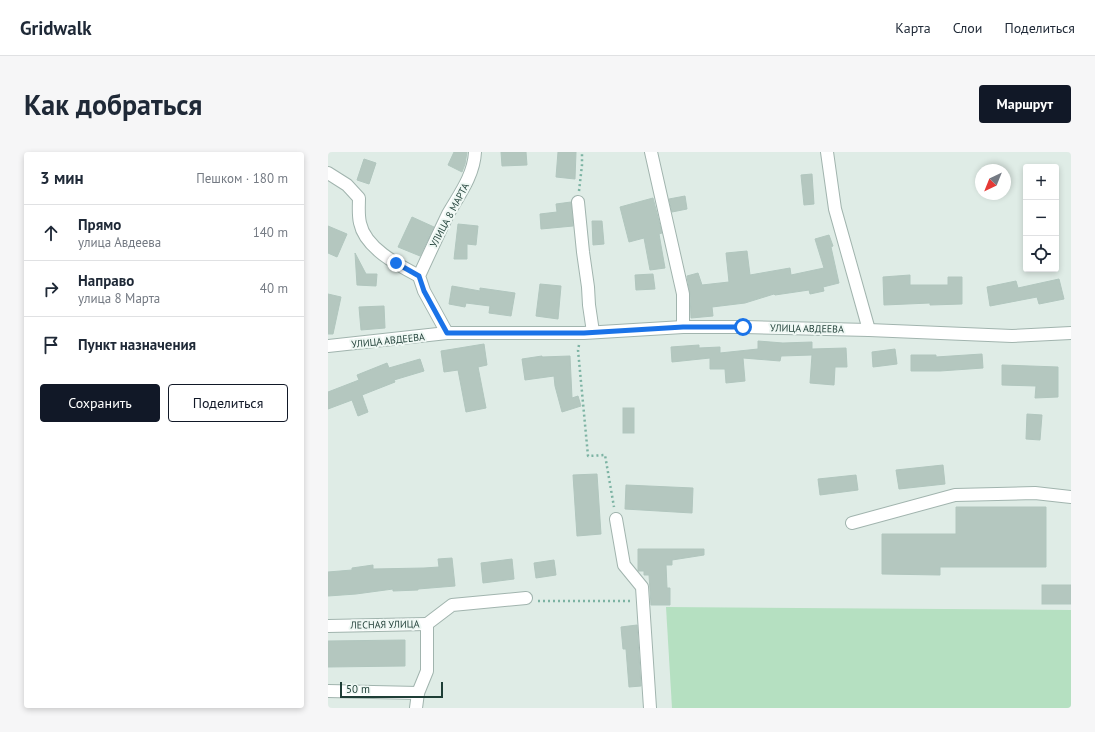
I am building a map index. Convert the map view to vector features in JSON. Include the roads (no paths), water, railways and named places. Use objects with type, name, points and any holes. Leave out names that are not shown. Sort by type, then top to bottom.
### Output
[{"type":"street","name":"УЛИЦА 8 МАРТА","points":[[419,276],[448,214],[468,179],[476,152]]},
{"type":"street","points":[[651,152],[683,294],[683,327]]},
{"type":"street","points":[[827,152],[835,209],[869,330]]},
{"type":"street","points":[[328,173],[347,185],[359,198],[358,210],[360,224],[365,235],[373,245],[382,254],[419,276],[424,291],[447,333]]},
{"type":"street","points":[[578,202],[588,287],[588,332]]},
{"type":"street","name":"УЛИЦА АВДЕЕВА","points":[[328,346],[447,333],[588,332],[683,327],[869,330],[1012,336],[1071,333]]},
{"type":"street","points":[[852,523],[955,495],[1035,493],[1071,497]]},
{"type":"street","points":[[616,519],[624,566],[642,587],[650,708]]},
{"type":"street","points":[[428,624],[452,605],[526,598]]},
{"type":"street","name":"ЛЕСНАЯ УЛИЦА","points":[[328,626],[428,624],[427,671],[418,693],[416,708]]},
{"type":"street","points":[[328,691],[418,693]]}]
